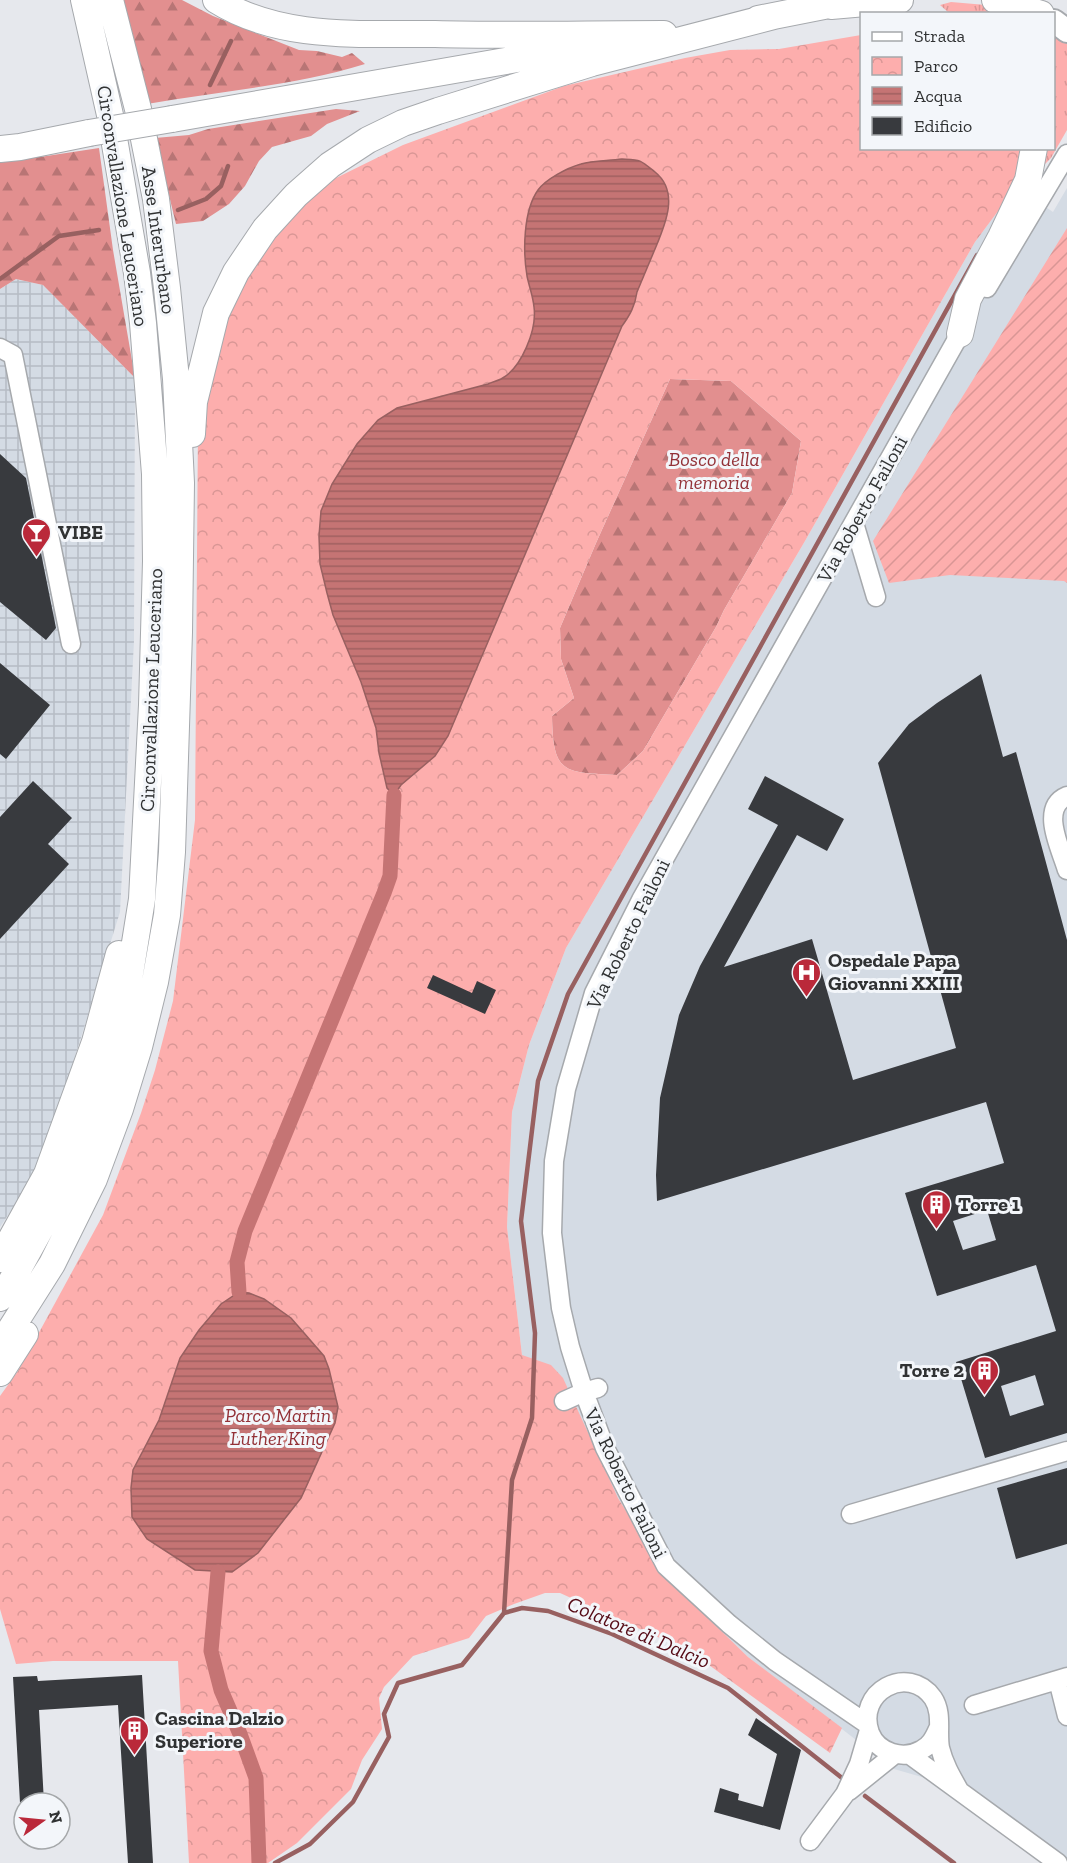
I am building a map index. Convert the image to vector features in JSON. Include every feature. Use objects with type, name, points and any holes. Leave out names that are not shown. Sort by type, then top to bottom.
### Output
[{"type":"highway","points":[[72,0],[98,57]]},
{"type":"highway","points":[[84,0],[98,57]]},
{"type":"highway","name":"Asse Interurbano","points":[[110,0],[138,110],[156,199],[176,379],[181,483]]},
{"type":"highway","points":[[216,0],[253,18],[291,28],[327,33],[664,34]]},
{"type":"highway","points":[[181,483],[190,462],[194,402],[216,313],[236,272],[265,229],[296,195],[330,165],[368,140],[403,123],[592,63],[835,3],[900,0]]},
{"type":"highway","points":[[995,0],[1036,12]]},
{"type":"highway","points":[[0,149],[779,15],[860,14]]},
{"type":"highway","name":"Circonvallazione Leuceriano","points":[[0,1298],[48,1215],[72,1167],[112,1055],[125,1005],[142,899],[153,683],[156,561],[155,474],[137,273],[124,190],[98,57]]},
{"type":"highway","points":[[960,334],[968,299],[1028,180],[1034,150]]},
{"type":"highway","name":"Circonvallazione Leuceriano","points":[[94,1179],[120,1109],[139,1047],[155,982],[167,915],[174,807],[181,483]]},
{"type":"highway","points":[[0,1258],[47,1174],[95,1042],[121,947],[131,880],[146,844]]},
{"type":"highway","points":[[0,1346],[52,1264],[94,1179]]},
{"type":"highway","points":[[0,1373],[15,1352],[86,1223],[94,1179]]},
{"type":"street","name":"Via Roberto Failoni","points":[[868,1727],[775,1661],[729,1624],[666,1566],[605,1448],[591,1390],[561,1308],[552,1233],[554,1161],[566,1089],[594,993],[641,900],[960,334],[1066,154]]},
{"type":"street","points":[[0,348],[13,355],[70,644]]},
{"type":"street","points":[[854,523],[876,597]]},
{"type":"street","points":[[1067,796],[1055,805],[1052,812],[1054,827],[1067,870]]},
{"type":"street","points":[[564,1401],[591,1390]]},
{"type":"street","points":[[851,1514],[1067,1451]]},
{"type":"street","points":[[974,1705],[1062,1679],[1067,1716]]},
{"type":"street","name":"Via Roberto Failoni","points":[[959,1790],[946,1768],[940,1748],[938,1708],[933,1698],[924,1689],[911,1683],[895,1683],[880,1691],[872,1700],[868,1712],[868,1727],[872,1738],[882,1748],[902,1754],[959,1790],[1058,1863]]},
{"type":"street","points":[[861,1773],[868,1727]]},
{"type":"street","points":[[810,1841],[861,1773],[902,1754],[922,1750],[932,1741],[938,1729]]},
{"type":"shaded area","name":"Ospedale Papa Giovanni XXIII","points":[[1016,187],[1053,212],[1067,188],[1067,1863],[960,1788],[894,1769],[748,1657],[669,1580],[618,1498],[522,1355],[507,1227],[512,1112],[529,1045],[566,948],[805,541],[975,242]]},
{"type":"shaded area","points":[[16,279],[43,285],[135,378],[134,641],[120,912],[41,1166],[0,1227],[0,289]]},
{"type":"green space","points":[[122,0],[182,0],[213,16],[299,50],[317,51],[342,57],[352,53],[365,64],[284,83],[147,104]]},
{"type":"green space","points":[[951,2],[986,5],[1008,12],[948,12],[940,5]]},
{"type":"green space","points":[[1055,34],[1067,43],[1067,130],[1051,158],[1042,167],[1045,150],[1055,150]]},
{"type":"green space","name":"Parco Martin Luther King","points":[[860,35],[860,150],[1025,150],[1016,187],[975,242],[805,541],[566,948],[529,1045],[512,1112],[507,1227],[522,1355],[551,1365],[563,1378],[618,1498],[669,1580],[748,1657],[842,1728],[830,1753],[691,1652],[560,1593],[545,1593],[486,1616],[469,1638],[413,1656],[384,1687],[379,1698],[382,1729],[362,1760],[351,1789],[297,1843],[268,1863],[189,1863],[178,1661],[53,1661],[16,1664],[0,1609],[0,1396],[18,1371],[103,1215],[141,1113],[173,1001],[195,820],[198,423],[215,355],[240,288],[293,211],[336,178],[403,145],[564,86],[730,50],[779,49]],"holes":[[[670,379],[731,381],[801,441],[792,493],[643,751],[617,775],[573,771],[565,766],[559,760],[555,750],[552,716],[574,698],[561,659],[560,628]]]},
{"type":"green space","points":[[336,109],[360,111],[327,124],[311,136],[272,147],[259,161],[245,186],[229,204],[203,221],[176,224],[155,138],[189,135],[208,129]]},
{"type":"green space","points":[[99,148],[113,250],[135,378],[43,285],[16,279],[0,289],[0,159],[40,157]]},
{"type":"green space","points":[[1067,228],[1067,583],[950,575],[889,583],[873,541]]},
{"type":"green space","name":"Bosco della memoria","points":[[670,379],[731,381],[801,441],[792,493],[643,751],[617,775],[573,771],[559,760],[553,735],[552,716],[574,698],[561,659],[560,628]]},
{"type":"water","points":[[622,159],[643,162],[663,180],[669,199],[663,230],[637,292],[632,310],[622,326],[448,736],[435,756],[401,785],[394,795],[387,788],[376,728],[361,682],[333,615],[327,593],[320,564],[321,511],[332,484],[357,444],[378,420],[397,408],[488,384],[509,374],[526,347],[533,326],[533,303],[527,276],[525,244],[527,220],[533,199],[546,182],[570,168],[590,162]]},
{"type":"water","points":[[239,1292],[264,1299],[291,1318],[324,1356],[338,1407],[335,1423],[301,1498],[258,1553],[232,1572],[195,1570],[147,1539],[132,1517],[133,1470],[159,1420],[180,1358],[221,1304]]},
{"type":"building","points":[[0,454],[26,478],[56,628],[46,640],[0,602]]},
{"type":"building","points":[[0,663],[50,705],[6,759],[0,754]]},
{"type":"building","points":[[981,674],[1003,757],[1016,752],[1067,940],[1067,1433],[985,1458],[956,1362],[1056,1331],[1036,1265],[937,1296],[905,1193],[1004,1163],[986,1102],[657,1201],[660,1098],[679,1015],[700,966],[778,825],[748,809],[765,776],[844,819],[827,851],[797,835],[724,967],[812,939],[853,1080],[956,1048],[878,763],[909,724]],"holes":[[[987,1210],[996,1240],[963,1250],[953,1221]],[[1035,1375],[1044,1405],[1010,1416],[1001,1386]]]},
{"type":"building","points":[[33,781],[72,818],[48,844],[69,864],[0,939],[0,817]]},
{"type":"building","points":[[433,975],[472,993],[477,981],[496,990],[485,1014],[427,988]]},
{"type":"building","points":[[1067,1468],[1067,1544],[1016,1559],[997,1488]]},
{"type":"building","name":"Cascina Dalzio Superiore","points":[[142,1675],[153,1863],[128,1863],[118,1705],[39,1710],[43,1791],[19,1791],[13,1677],[37,1676],[38,1681]]},
{"type":"building","points":[[756,1718],[801,1750],[780,1830],[714,1812],[720,1788],[739,1794],[738,1800],[763,1807],[777,1754],[748,1735]]},
{"type":"waterway","points":[[210,85],[231,41]]},
{"type":"waterway","points":[[178,210],[206,199],[221,186],[228,166]]},
{"type":"waterway","points":[[0,279],[59,236],[99,230]]},
{"type":"waterway","points":[[504,1613],[512,1480],[532,1418],[535,1333],[521,1221],[538,1081],[568,994],[977,255]]},
{"type":"waterway","points":[[239,1292],[237,1262],[245,1231],[390,876],[394,795]]},
{"type":"waterway","points":[[218,1572],[211,1651],[221,1690],[256,1778],[259,1863]]},
{"type":"waterway","name":"Colatore di Dalcio","points":[[275,1863],[310,1844],[353,1802],[389,1737],[384,1714],[398,1683],[462,1665],[504,1613],[522,1608],[548,1611],[612,1634],[728,1688],[842,1778]]},
{"type":"waterway","name":"Colatore di Dalcio","points":[[865,1796],[954,1863]]},
{"type":"place","name":"VIBE","points":[[37,558]]},
{"type":"place","name":"Ospedale Papa Giovanni XXIII","points":[[807,998]]},
{"type":"place","name":"Torre 1","points":[[937,1230]]},
{"type":"place","name":"Torre 2","points":[[985,1396]]},
{"type":"place","name":"Cascina Dalzio Superiore","points":[[134,1756]]}]
